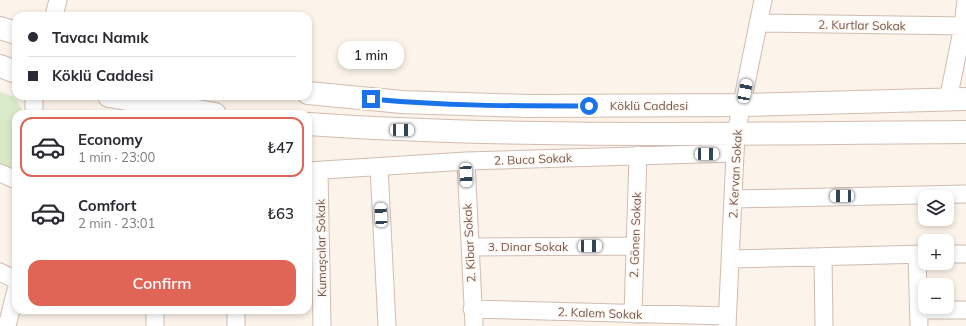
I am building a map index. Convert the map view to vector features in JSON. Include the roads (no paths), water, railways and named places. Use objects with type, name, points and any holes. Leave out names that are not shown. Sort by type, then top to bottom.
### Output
[{"type":"main road","points":[[0,28],[12,32]]},
{"type":"main road","points":[[0,66],[12,70]]},
{"type":"main road","name":"Köklü Caddesi","points":[[312,93],[402,102],[528,106],[742,105],[957,100]]},
{"type":"main road","points":[[133,100],[191,110]]},
{"type":"main road","points":[[312,124],[402,130],[545,134],[735,143],[966,132]]},
{"type":"street","points":[[55,12],[58,0]]},
{"type":"street","name":"2. Kervan Sokak","points":[[727,321],[734,199],[735,143],[763,0]]},
{"type":"street","points":[[957,100],[965,26],[966,0]]},
{"type":"street","name":"2. Kurtlar Sokak","points":[[758,23],[965,26]]},
{"type":"street","name":"2. Buca Sokak","points":[[314,171],[466,161],[638,155],[735,143]]},
{"type":"street","name":"2. Gönen Sokak","points":[[633,314],[638,155]]},
{"type":"street","name":"2. Kibar Sokak","points":[[466,161],[474,326]]},
{"type":"street","points":[[379,167],[387,326]]},
{"type":"street","name":"Kumaşcılar Sokak","points":[[314,171],[322,326]]},
{"type":"street","points":[[0,173],[12,178]]},
{"type":"street","points":[[734,199],[966,194]]},
{"type":"street","name":"3. Dinar Sokak","points":[[470,247],[635,246]]},
{"type":"street","points":[[731,259],[918,254]]},
{"type":"street","points":[[954,254],[966,254]]},
{"type":"street","points":[[823,257],[824,326]]},
{"type":"street","points":[[920,270],[919,318],[966,310]]},
{"type":"street","points":[[0,272],[12,278]]},
{"type":"street","points":[[7,326],[12,306]]},
{"type":"street","name":"2. Kalem Sokak","points":[[472,309],[633,314],[727,321]]},
{"type":"street","points":[[155,314],[155,326]]},
{"type":"street","points":[[236,314],[236,326]]}]
